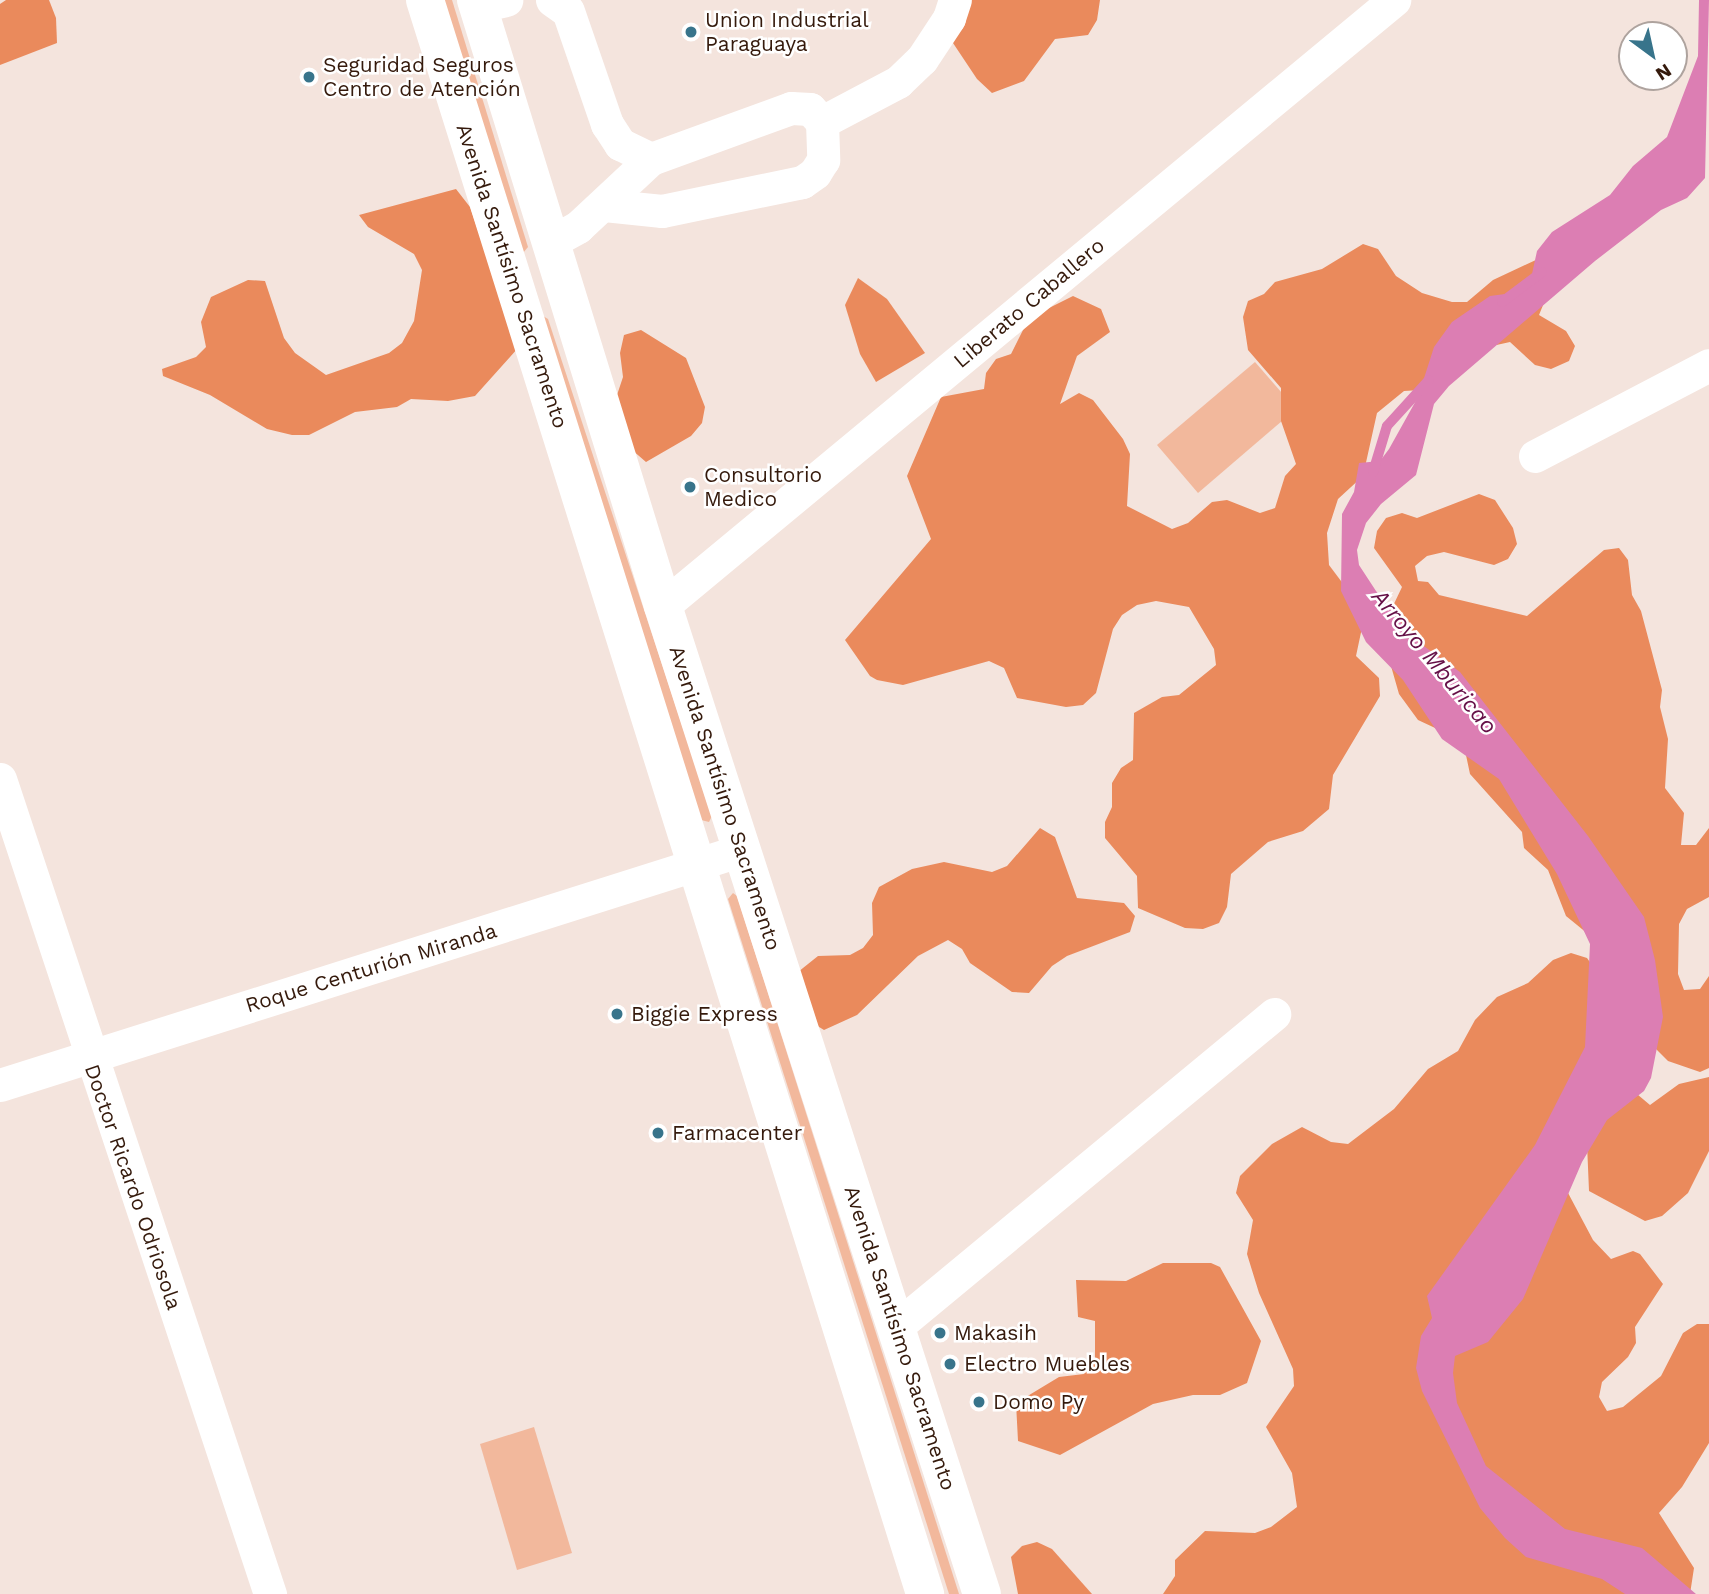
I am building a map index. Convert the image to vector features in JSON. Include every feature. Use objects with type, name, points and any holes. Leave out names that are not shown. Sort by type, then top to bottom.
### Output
[{"type":"main road","name":"Avenida Santísimo Sacramento","points":[[425,0],[925,1594]]},
{"type":"main road","name":"Avenida Santísimo Sacramento","points":[[487,2],[551,242],[663,606],[982,1594]]},
{"type":"main road","points":[[508,264],[551,242]]},
{"type":"street","points":[[552,0],[568,11],[607,124],[620,144],[651,159]]},
{"type":"street","points":[[822,122],[898,82],[922,59],[949,18],[955,0]]},
{"type":"street","name":"Liberato Caballero","points":[[663,606],[1394,0]]},
{"type":"street","points":[[551,242],[578,228],[651,159],[791,108],[810,108],[822,122],[823,160],[815,173],[802,182],[662,211],[604,205]]},
{"type":"street","points":[[1535,456],[1709,365]]},
{"type":"street","name":"Doctor Ricardo Odriosola","points":[[0,779],[270,1594]]},
{"type":"street","name":"Roque Centurión Miranda","points":[[0,1085],[742,850]]},
{"type":"street","points":[[896,1327],[1274,1014]]},
{"type":"shaded area","points":[[6,0],[49,0],[56,18],[57,43],[0,65],[0,4]]},
{"type":"shaded area","points":[[441,0],[452,0],[528,247],[523,253]]},
{"type":"shaded area","points":[[956,0],[1100,0],[1097,20],[1088,35],[1055,39],[1024,81],[992,93],[977,79],[953,43]]},
{"type":"shaded area","points":[[456,189],[470,207],[518,348],[475,396],[448,401],[411,399],[397,407],[355,412],[309,435],[292,435],[267,429],[210,395],[163,376],[162,369],[196,357],[206,347],[201,322],[211,297],[248,280],[265,281],[284,338],[295,353],[326,375],[389,353],[402,343],[414,321],[422,270],[414,254],[368,227],[359,215]]},
{"type":"shaded area","points":[[1363,244],[1378,249],[1396,276],[1422,293],[1452,302],[1467,302],[1493,280],[1538,259],[1552,283],[1539,315],[1566,331],[1575,346],[1569,361],[1551,369],[1535,365],[1510,342],[1492,346],[1421,390],[1404,391],[1377,413],[1363,476],[1338,499],[1327,533],[1329,565],[1350,593],[1363,623],[1356,656],[1379,678],[1380,696],[1333,775],[1329,809],[1303,831],[1268,842],[1231,874],[1227,907],[1219,923],[1203,929],[1185,928],[1138,908],[1137,876],[1105,838],[1105,822],[1112,807],[1112,783],[1121,768],[1133,760],[1134,713],[1162,697],[1179,695],[1216,665],[1214,649],[1189,607],[1156,601],[1137,605],[1122,615],[1113,629],[1096,693],[1083,705],[1066,707],[1017,698],[1004,668],[989,661],[903,685],[877,680],[870,676],[845,640],[931,539],[907,476],[941,397],[984,389],[986,373],[996,359],[1011,354],[1029,318],[1073,296],[1101,309],[1110,332],[1077,356],[1060,404],[1079,393],[1093,400],[1123,439],[1130,454],[1127,506],[1172,529],[1188,523],[1212,502],[1227,500],[1260,513],[1275,508],[1285,476],[1296,464],[1281,421],[1281,388],[1248,350],[1243,317],[1248,301],[1264,294],[1275,282],[1322,269]]},
{"type":"shaded area","points":[[858,278],[887,299],[925,353],[876,382],[860,354],[845,305]]},
{"type":"shaded area","points":[[543,316],[548,319],[712,816],[709,822],[701,820]]},
{"type":"shaded area","points":[[641,330],[686,358],[705,407],[702,423],[691,436],[646,462],[624,443],[615,401],[623,377],[620,353],[624,335]]},
{"type":"shaded area","points":[[1255,362],[1296,409],[1198,493],[1157,445]]},
{"type":"shaded area","points":[[1479,494],[1495,500],[1513,528],[1517,544],[1508,559],[1494,565],[1444,552],[1427,556],[1415,566],[1418,581],[1428,582],[1439,595],[1527,616],[1604,550],[1619,548],[1628,560],[1632,595],[1641,611],[1662,690],[1660,707],[1668,739],[1665,788],[1684,813],[1681,845],[1696,845],[1709,828],[1709,897],[1687,909],[1679,924],[1678,974],[1684,990],[1700,989],[1709,976],[1709,1068],[1700,1072],[1668,1061],[1642,1035],[1604,947],[1566,916],[1548,870],[1524,848],[1522,832],[1470,774],[1463,741],[1418,720],[1399,694],[1381,631],[1402,587],[1374,548],[1377,531],[1386,518],[1402,513],[1417,518]]},
{"type":"shaded area","points":[[1040,828],[1055,837],[1077,898],[1124,903],[1135,916],[1130,932],[1067,956],[1052,966],[1029,993],[1012,992],[970,963],[962,949],[948,940],[918,956],[857,1015],[824,1030],[811,1022],[793,976],[818,956],[850,955],[863,948],[873,935],[872,903],[879,887],[912,869],[944,862],[992,872],[1007,866]]},
{"type":"shaded area","points":[[733,893],[737,896],[959,1594],[949,1594],[728,899]]},
{"type":"shaded area","points":[[1571,953],[1587,958],[1596,971],[1567,1191],[1593,1240],[1611,1259],[1633,1251],[1640,1254],[1663,1284],[1635,1327],[1636,1343],[1628,1357],[1602,1382],[1599,1397],[1607,1411],[1623,1407],[1661,1376],[1683,1333],[1697,1324],[1709,1324],[1709,1443],[1682,1487],[1659,1513],[1694,1568],[1690,1594],[1163,1594],[1175,1576],[1175,1560],[1205,1531],[1255,1533],[1271,1527],[1297,1507],[1292,1473],[1266,1427],[1294,1386],[1293,1369],[1259,1293],[1247,1254],[1253,1220],[1236,1193],[1240,1176],[1272,1144],[1302,1127],[1331,1142],[1348,1144],[1394,1109],[1428,1069],[1458,1051],[1475,1020],[1497,997],[1528,983],[1553,960]]},
{"type":"shaded area","points":[[1709,1077],[1709,1151],[1688,1193],[1662,1216],[1645,1221],[1589,1191],[1587,1144],[1631,1089],[1650,1105],[1679,1084]]},
{"type":"shaded area","points":[[1163,1263],[1211,1263],[1220,1267],[1261,1341],[1247,1383],[1220,1395],[1193,1395],[1153,1404],[1060,1455],[1018,1441],[1016,1403],[1059,1377],[1084,1374],[1095,1362],[1095,1321],[1078,1317],[1076,1280],[1126,1281]]},
{"type":"shaded area","points":[[534,1427],[572,1553],[517,1570],[480,1444]]},
{"type":"shaded area","points":[[1037,1542],[1052,1549],[1092,1594],[1018,1594],[1011,1557],[1022,1546]]},
{"type":"water","points":[[1699,0],[1709,0],[1705,178],[1687,198],[1661,210],[1595,261],[1449,386],[1434,404],[1416,475],[1381,504],[1366,523],[1357,550],[1359,565],[1376,591],[1414,639],[1460,672],[1588,836],[1644,917],[1655,960],[1663,1017],[1651,1078],[1644,1091],[1607,1120],[1582,1162],[1523,1299],[1488,1342],[1455,1356],[1453,1373],[1457,1403],[1486,1466],[1565,1529],[1642,1548],[1696,1594],[1625,1594],[1602,1579],[1526,1557],[1505,1538],[1480,1508],[1422,1391],[1416,1368],[1421,1336],[1432,1318],[1427,1296],[1535,1145],[1585,1047],[1590,944],[1557,874],[1499,779],[1442,739],[1403,680],[1366,642],[1341,591],[1342,514],[1354,492],[1359,463],[1380,461],[1389,449],[1418,397],[1434,347],[1452,322],[1490,296],[1520,292],[1530,283],[1537,251],[1552,232],[1610,195],[1633,166],[1667,137],[1685,91],[1688,91],[1688,82],[1698,56]]},
{"type":"waterway","name":"Arroyo Mburicao","points":[[1502,302],[1542,272]]},
{"type":"waterway","name":"Arroyo Mburicao","points":[[1373,472],[1387,426],[1429,380]]},
{"type":"place","name":"Union Industrial Paraguaya","points":[[691,32]]},
{"type":"place","name":"Seguridad Seguros Centro de Atención","points":[[309,77]]},
{"type":"place","name":"Consultorio Medico","points":[[690,487]]},
{"type":"place","name":"Biggie Express","points":[[617,1014]]},
{"type":"place","name":"Farmacenter","points":[[658,1133]]},
{"type":"place","name":"Makasih","points":[[940,1333]]},
{"type":"place","name":"Electro Muebles","points":[[950,1364]]},
{"type":"place","name":"Domo Py","points":[[979,1402]]}]
